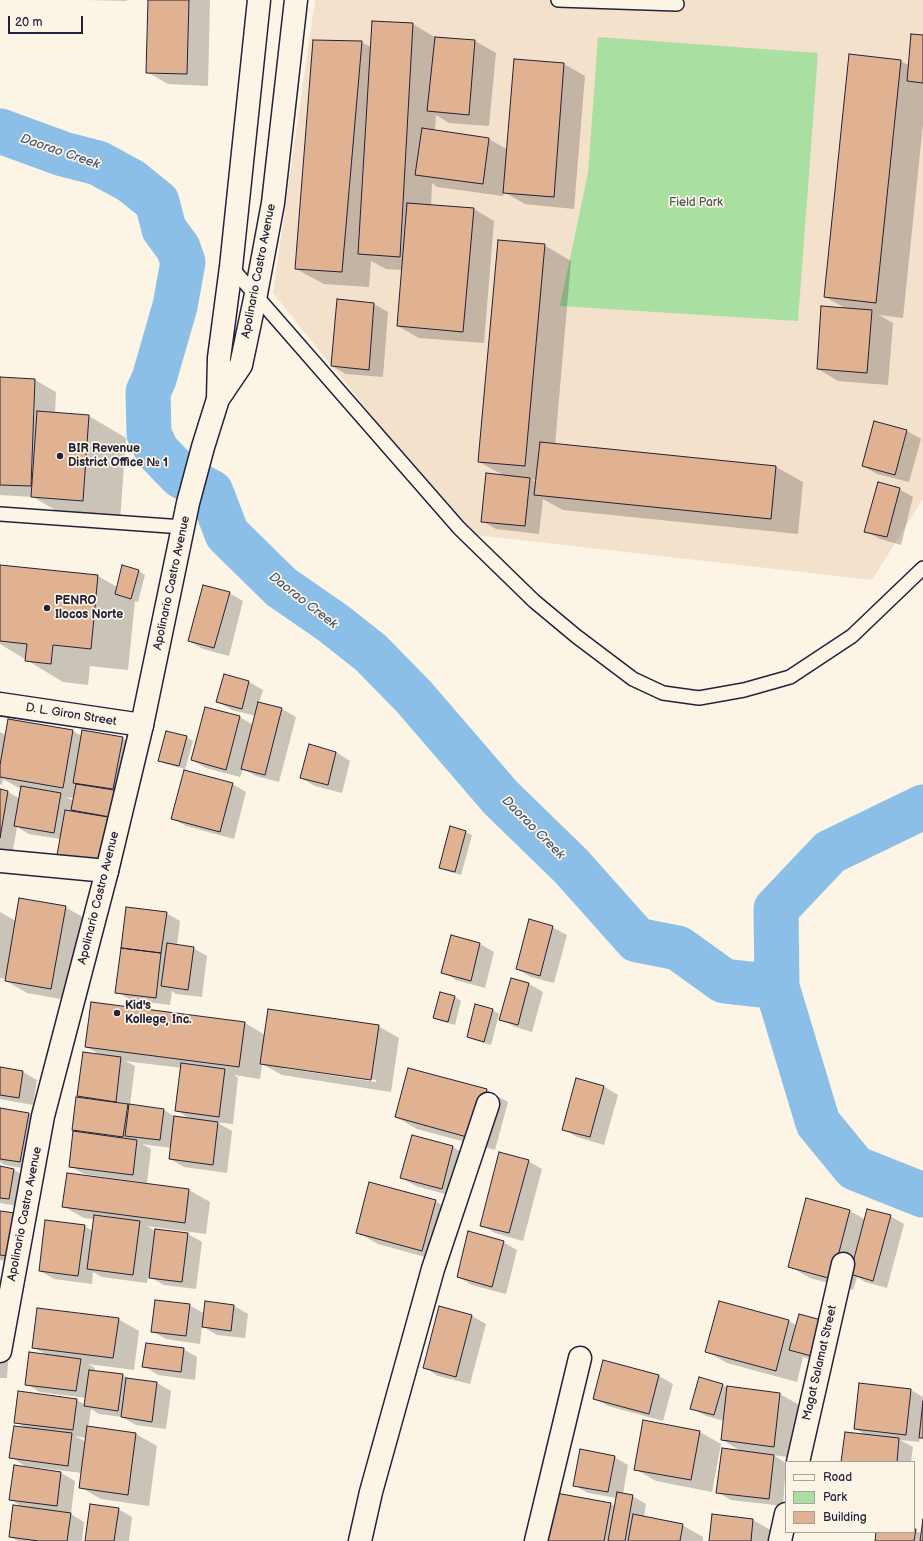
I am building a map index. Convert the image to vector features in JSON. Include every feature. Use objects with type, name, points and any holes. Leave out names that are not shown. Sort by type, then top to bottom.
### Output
[{"type":"main road","name":"Apolinario Castro Avenue","points":[[0,1351],[43,1116],[107,871],[142,725],[188,504],[203,447],[218,399],[219,358],[231,267],[259,0]]},
{"type":"main road","name":"Apolinario Castro Avenue","points":[[218,399],[241,365],[256,294],[273,203],[296,0]]},
{"type":"main road","name":"D. L. Giron Street","points":[[0,704],[142,725]]},
{"type":"main road","points":[[0,860],[107,871]]},
{"type":"main road","points":[[360,1541],[433,1269],[488,1104]]},
{"type":"main road","name":"Magat Salamat Street","points":[[798,1461],[843,1264]]},
{"type":"main road","points":[[536,1541],[580,1358]]},
{"type":"main road","points":[[780,1541],[785,1518]]},
{"type":"lane","points":[[558,0],[676,4]]},
{"type":"lane","points":[[231,267],[459,528],[534,601],[576,636],[633,679],[663,693],[699,698],[744,690],[790,677],[852,636],[923,568]]},
{"type":"lane","points":[[0,514],[183,527]]},
{"type":"shaded area","points":[[315,0],[923,0],[923,499],[872,580],[467,534],[273,293]]},
{"type":"green space","name":"Field Park","points":[[598,37],[818,53],[798,321],[560,306],[588,173]]},
{"type":"building","points":[[148,0],[189,0],[187,74],[146,73]]},
{"type":"building","points":[[372,21],[413,23],[400,257],[358,254]]},
{"type":"building","points":[[911,34],[923,35],[923,83],[907,81]]},
{"type":"building","points":[[435,37],[475,40],[469,115],[427,111]]},
{"type":"building","points":[[313,40],[362,41],[342,272],[295,269]]},
{"type":"building","points":[[849,54],[901,60],[876,303],[824,297]]},
{"type":"building","points":[[514,59],[564,63],[554,197],[503,193]]},
{"type":"building","points":[[422,128],[489,138],[483,184],[415,175]]},
{"type":"building","points":[[407,203],[474,208],[463,332],[397,326]]},
{"type":"building","points":[[498,240],[545,244],[525,466],[478,462]]},
{"type":"building","points":[[337,299],[374,303],[369,370],[331,366]]},
{"type":"building","points":[[821,306],[872,310],[867,373],[817,369]]},
{"type":"building","points":[[0,377],[35,379],[31,486],[0,485]]},
{"type":"building","name":"BIR Revenue District Office № 1","points":[[37,411],[89,415],[83,501],[31,497]]},
{"type":"building","points":[[874,421],[907,430],[895,475],[862,466]]},
{"type":"building","points":[[540,442],[776,466],[771,519],[534,495]]},
{"type":"building","points":[[486,473],[530,478],[525,526],[481,522]]},
{"type":"building","points":[[878,482],[900,488],[887,537],[864,532]]},
{"type":"building","name":"PENRO Ilocos Norte","points":[[0,565],[98,575],[91,649],[53,645],[51,664],[25,661],[27,644],[0,641]]},
{"type":"building","points":[[122,565],[139,570],[131,599],[115,594]]},
{"type":"building","points":[[203,585],[230,592],[214,648],[188,641]]},
{"type":"building","points":[[224,674],[249,681],[242,709],[216,702]]},
{"type":"building","points":[[258,702],[282,708],[265,775],[241,769]]},
{"type":"building","points":[[205,707],[240,716],[226,770],[191,760]]},
{"type":"building","points":[[8,719],[73,730],[63,788],[0,777],[0,765]]},
{"type":"building","points":[[82,730],[123,737],[113,789],[73,783]]},
{"type":"building","points":[[166,731],[187,736],[179,766],[158,761]]},
{"type":"building","points":[[309,744],[336,752],[328,785],[300,778]]},
{"type":"building","points":[[184,770],[233,783],[220,832],[171,819]]},
{"type":"building","points":[[76,784],[114,790],[110,817],[71,810]]},
{"type":"building","points":[[21,786],[61,793],[54,833],[14,826]]},
{"type":"building","points":[[0,789],[8,791],[0,838]]},
{"type":"building","points":[[65,810],[108,817],[99,863],[57,855]]},
{"type":"building","points":[[450,826],[466,831],[455,872],[439,868]]},
{"type":"building","points":[[19,898],[66,906],[51,989],[5,981]]},
{"type":"building","points":[[126,907],[167,912],[161,953],[121,948]]},
{"type":"building","points":[[529,919],[553,926],[540,976],[516,969]]},
{"type":"building","points":[[451,935],[480,943],[471,981],[441,973]]},
{"type":"building","points":[[167,943],[194,947],[188,990],[161,986]]},
{"type":"building","points":[[121,948],[161,953],[156,998],[115,993]]},
{"type":"building","points":[[511,978],[529,983],[518,1025],[499,1020]]},
{"type":"building","points":[[440,992],[455,996],[448,1022],[433,1018]]},
{"type":"building","points":[[91,1002],[245,1022],[239,1067],[85,1047]]},
{"type":"building","points":[[475,1004],[493,1009],[484,1042],[467,1037]]},
{"type":"building","points":[[268,1009],[379,1025],[371,1080],[260,1064]]},
{"type":"building","points":[[83,1052],[121,1057],[116,1102],[77,1096]]},
{"type":"building","points":[[181,1063],[225,1069],[219,1117],[175,1111]]},
{"type":"building","points":[[0,1067],[23,1071],[19,1098],[0,1095]]},
{"type":"building","points":[[408,1068],[487,1089],[474,1139],[395,1117]]},
{"type":"building","points":[[576,1078],[604,1086],[590,1137],[562,1130]]},
{"type":"building","points":[[76,1097],[128,1104],[123,1137],[72,1130]]},
{"type":"building","points":[[129,1104],[164,1109],[160,1140],[125,1136]]},
{"type":"building","points":[[0,1108],[29,1113],[20,1162],[0,1159]]},
{"type":"building","points":[[174,1116],[218,1122],[213,1165],[169,1159]]},
{"type":"building","points":[[73,1131],[137,1140],[133,1175],[69,1167]]},
{"type":"building","points":[[412,1135],[453,1146],[442,1189],[400,1178]]},
{"type":"building","points":[[499,1152],[529,1160],[509,1233],[480,1226]]},
{"type":"building","points":[[0,1166],[14,1169],[9,1199],[0,1198]]},
{"type":"building","points":[[67,1173],[189,1189],[185,1223],[62,1207]]},
{"type":"building","points":[[369,1182],[436,1200],[422,1251],[356,1233]]},
{"type":"building","points":[[806,1198],[850,1210],[832,1279],[788,1267]]},
{"type":"building","points":[[867,1209],[891,1215],[873,1281],[850,1274]]},
{"type":"building","points":[[0,1211],[15,1213],[8,1256],[0,1255]]},
{"type":"building","points":[[94,1215],[140,1221],[133,1275],[87,1269]]},
{"type":"building","points":[[45,1220],[85,1225],[78,1276],[39,1271]]},
{"type":"building","points":[[155,1229],[188,1233],[182,1282],[149,1278]]},
{"type":"building","points":[[468,1231],[504,1241],[492,1287],[457,1277]]},
{"type":"building","points":[[155,1300],[190,1304],[186,1336],[151,1332]]},
{"type":"building","points":[[205,1301],[234,1305],[231,1331],[202,1327]]},
{"type":"building","points":[[719,1301],[789,1320],[776,1371],[705,1352]]},
{"type":"building","points":[[439,1306],[472,1315],[456,1377],[423,1368]]},
{"type":"building","points":[[37,1308],[119,1318],[113,1358],[32,1348]]},
{"type":"building","points":[[799,1314],[825,1321],[815,1357],[789,1350]]},
{"type":"building","points":[[146,1343],[184,1348],[181,1372],[142,1367]]},
{"type":"building","points":[[29,1352],[81,1359],[76,1391],[25,1385]]},
{"type":"building","points":[[603,1360],[659,1375],[649,1414],[593,1399]]},
{"type":"building","points":[[89,1370],[123,1374],[118,1411],[84,1406]]},
{"type":"building","points":[[699,1377],[723,1384],[714,1415],[690,1409]]},
{"type":"building","points":[[126,1378],[157,1382],[152,1422],[121,1417]]},
{"type":"building","points":[[859,1383],[911,1389],[906,1435],[854,1429]]},
{"type":"building","points":[[727,1386],[780,1393],[774,1447],[721,1440]]},
{"type":"building","points":[[18,1391],[77,1399],[73,1430],[14,1423]]},
{"type":"building","points":[[923,1401],[923,1438],[919,1438]]},
{"type":"building","points":[[643,1420],[700,1431],[691,1480],[634,1470]]},
{"type":"building","points":[[14,1426],[72,1433],[68,1466],[9,1458]]},
{"type":"building","points":[[87,1426],[136,1433],[128,1495],[79,1488]]},
{"type":"building","points":[[845,1432],[899,1438],[897,1461],[841,1461]]},
{"type":"building","points":[[722,1448],[774,1455],[769,1499],[716,1493]]},
{"type":"building","points":[[580,1449],[615,1456],[608,1492],[573,1486]]},
{"type":"building","points":[[14,1465],[61,1472],[57,1506],[9,1500]]},
{"type":"building","points":[[617,1492],[633,1495],[625,1541],[608,1541]]},
{"type":"building","points":[[556,1493],[611,1503],[604,1541],[547,1541]]},
{"type":"building","points":[[90,1504],[119,1508],[114,1541],[85,1541]]},
{"type":"building","points":[[13,1505],[71,1513],[67,1541],[39,1541],[9,1537]]},
{"type":"building","points":[[633,1514],[683,1524],[680,1541],[628,1541]]},
{"type":"building","points":[[712,1514],[753,1519],[751,1541],[709,1541]]},
{"type":"building","points":[[923,1519],[923,1541],[920,1541]]},
{"type":"building","points":[[916,1529],[914,1541],[875,1541],[876,1533],[915,1533]]},
{"type":"waterway","name":"Daorao Creek","points":[[0,131],[63,154],[98,163],[131,181],[157,202],[164,229],[178,248],[183,262],[175,306],[154,379],[148,392],[149,434],[157,451],[181,476],[211,492],[227,534],[281,587],[333,623],[371,653],[414,697],[501,798],[571,866],[637,940],[678,948],[724,981],[777,987]]},
{"type":"waterway","points":[[923,807],[830,852],[776,909],[777,987],[818,1123],[855,1168],[923,1195]]},
{"type":"place","name":"BIR Revenue District Office № 1","points":[[60,456]]},
{"type":"place","name":"PENRO Ilocos Norte","points":[[47,608]]},
{"type":"place","name":"Kid's Kollege, Inc.","points":[[117,1013]]}]
